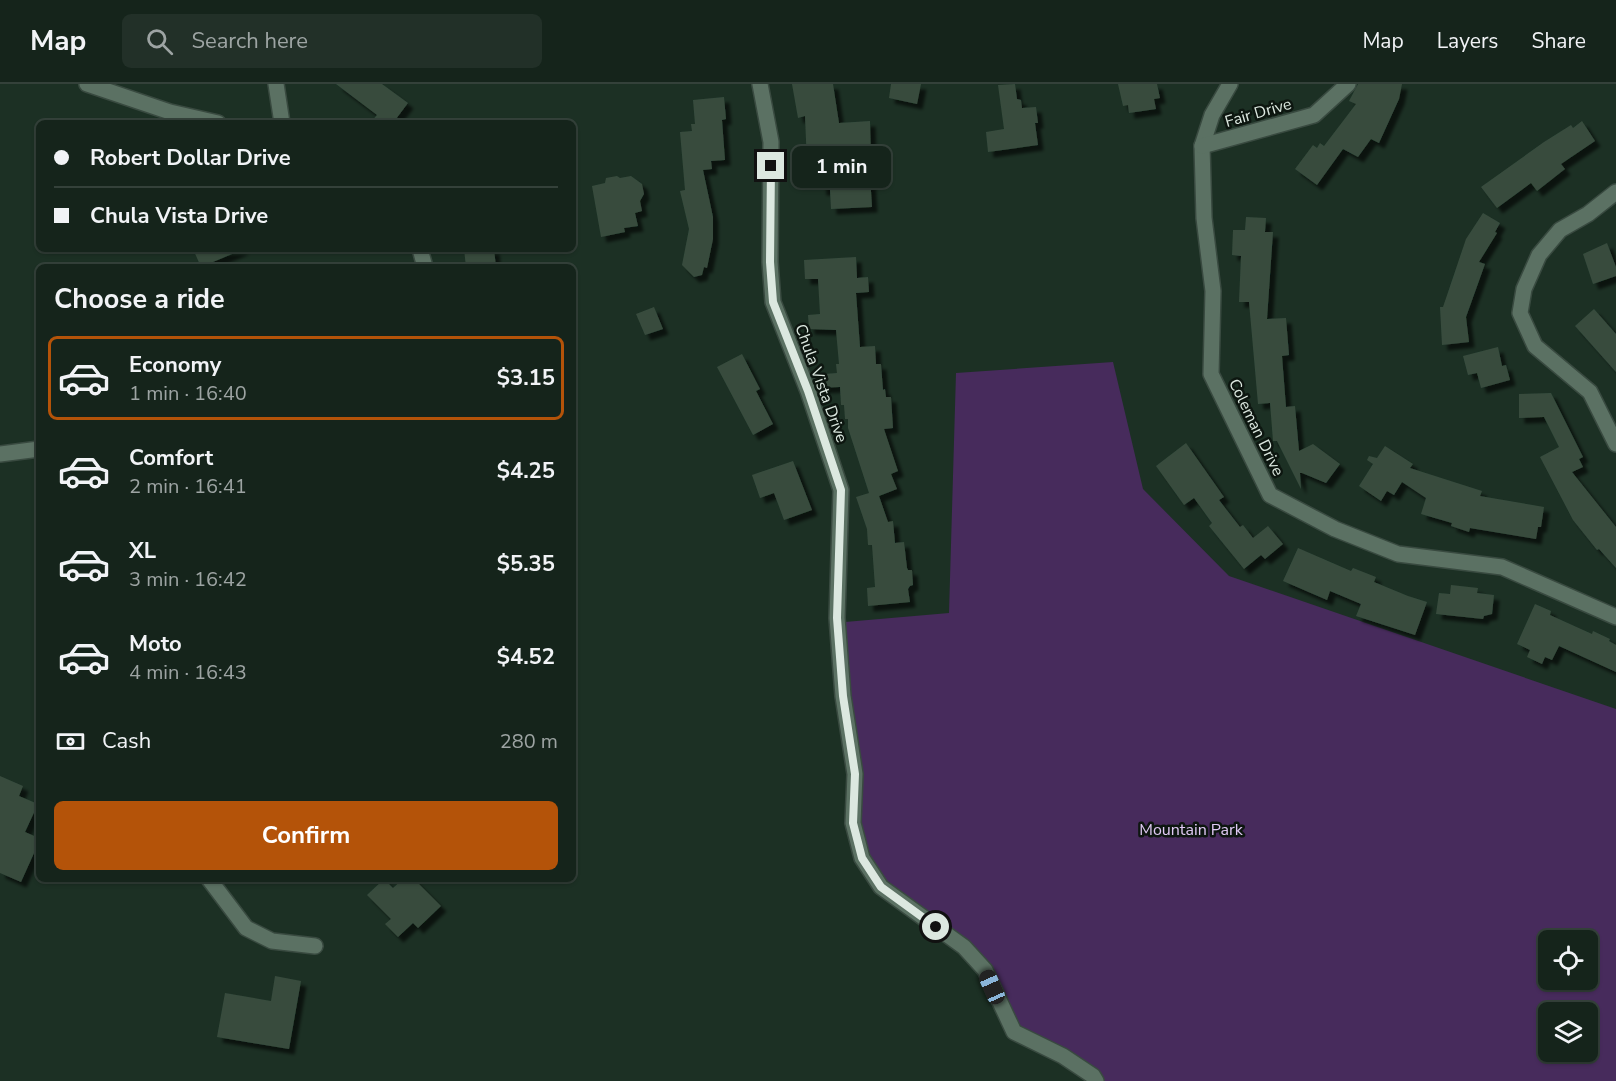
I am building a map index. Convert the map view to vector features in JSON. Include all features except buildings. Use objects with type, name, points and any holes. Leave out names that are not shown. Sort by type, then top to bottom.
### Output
[{"type":"street","points":[[87,84],[170,112],[205,120]]},
{"type":"street","points":[[276,84],[282,120]]},
{"type":"street","name":"Chula Vista Drive","points":[[760,84],[771,142],[770,262],[773,302],[808,391],[841,490],[837,618],[843,696],[855,774],[853,823],[862,858],[881,887],[964,948],[985,970],[1014,1032],[1063,1056],[1093,1076],[1096,1081]]},
{"type":"street","name":"Coleman Drive","points":[[1230,84],[1212,115],[1202,146],[1204,218],[1213,291],[1211,374],[1270,495],[1335,529],[1398,554],[1502,567],[1616,617]]},
{"type":"street","name":"Fair Drive","points":[[1202,146],[1314,115],[1348,84]]},
{"type":"street","points":[[1616,192],[1588,214],[1560,230],[1539,255],[1524,289],[1520,313],[1535,346],[1590,392],[1616,444]]},
{"type":"street","points":[[0,454],[36,449]]},
{"type":"street","points":[[211,882],[246,928],[272,941],[315,946]]},
{"type":"green space","name":"Mountain Park","points":[[1113,362],[1143,489],[1229,576],[1616,709],[1616,1081],[1090,1081],[1068,1063],[1025,1045],[977,964],[876,888],[857,846],[842,689],[845,622],[949,613],[956,373]]},
{"type":"route","points":[[771,166],[770,262],[773,302],[808,391],[841,490],[837,618],[843,696],[855,774],[853,823],[862,858],[881,887],[936,927]]}]
